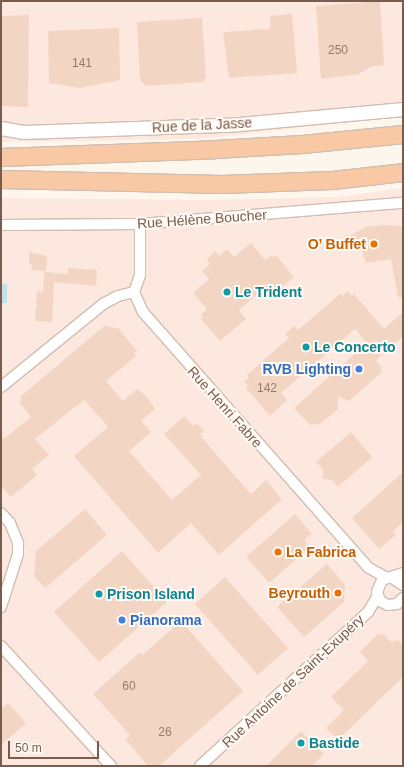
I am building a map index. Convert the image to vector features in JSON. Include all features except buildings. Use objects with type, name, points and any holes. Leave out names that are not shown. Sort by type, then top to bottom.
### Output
[{"type":"highway","points":[[1,157],[223,149],[302,144],[403,134]]},
{"type":"highway","points":[[1,179],[222,184],[332,180],[403,172]]},
{"type":"street","name":"Rue de la Jasse","points":[[1,128],[23,132],[228,125],[403,109]]},
{"type":"street","name":"Rue Hélène Boucher","points":[[1,225],[140,224],[403,203]]},
{"type":"street","points":[[1,387],[103,304],[118,296],[134,292],[140,275],[140,224]]},
{"type":"street","name":"Rue Henri Fabre","points":[[134,292],[143,312],[158,332],[369,568],[403,585]]},
{"type":"street","points":[[1,513],[10,524],[18,543],[18,554],[1,607]]},
{"type":"street","name":"Rue Henri Fabre","points":[[369,568],[377,592]]},
{"type":"street","points":[[389,578],[403,573]]},
{"type":"street","name":"Rue Antoine de Saint-Exupéry","points":[[200,766],[368,612],[377,592],[389,578]]},
{"type":"street","points":[[377,592],[390,605],[403,609]]},
{"type":"street","name":"Rue Antoine de Saint-Exupéry","points":[[368,612],[390,605],[403,598]]},
{"type":"street","points":[[1,646],[111,766]]},
{"type":"shaded area","points":[[1,1],[403,1],[403,116],[198,139],[1,142]]},
{"type":"shaded area","points":[[403,188],[403,766],[1,766],[1,198],[205,200],[337,197]]},
{"type":"water","points":[[1,284],[7,284],[7,303],[1,303]]},
{"type":"place","name":"O’ Buffet","points":[[374,244]]},
{"type":"place","name":"Le Trident","points":[[227,292]]},
{"type":"place","name":"Le Concerto","points":[[306,347]]},
{"type":"place","name":"RVB Lighting","points":[[359,369]]},
{"type":"place","name":"La Fabrica","points":[[278,552]]},
{"type":"place","name":"Beyrouth","points":[[338,593]]},
{"type":"place","name":"Prison Island","points":[[99,594]]},
{"type":"place","name":"Pianorama","points":[[122,620]]},
{"type":"place","name":"Bastide","points":[[301,743]]}]
